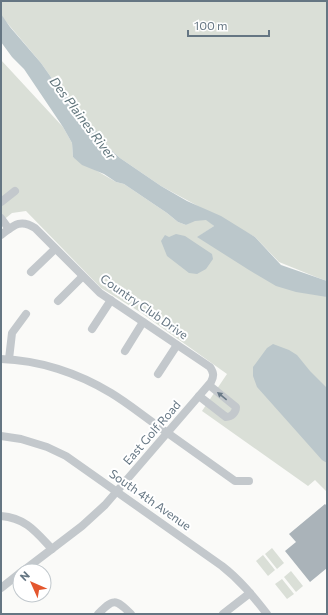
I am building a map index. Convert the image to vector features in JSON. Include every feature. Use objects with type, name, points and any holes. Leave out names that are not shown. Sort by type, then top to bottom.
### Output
[{"type":"street","points":[[1,202],[15,191]]},
{"type":"street","points":[[1,218],[11,228],[1,235]]},
{"type":"street","name":"Country Club Drive","points":[[11,228],[16,224],[22,223],[29,224],[35,228],[100,294],[210,367],[213,378],[209,385]]},
{"type":"street","points":[[31,272],[55,249]]},
{"type":"street","points":[[58,301],[82,277]]},
{"type":"street","points":[[92,329],[111,300]]},
{"type":"street","points":[[26,314],[12,333],[5,359],[57,368],[87,380],[111,393],[235,481],[249,482]]},
{"type":"street","points":[[125,350],[143,322]]},
{"type":"street","points":[[158,374],[177,345]]},
{"type":"street","points":[[199,396],[226,417],[234,413],[236,407],[209,385]]},
{"type":"street","name":"East Golf Road","points":[[34,563],[82,526],[105,505],[209,385]]},
{"type":"street","name":"South 4th Avenue","points":[[1,436],[21,439],[47,447],[78,464],[234,575],[267,614]]},
{"type":"street","points":[[1,516],[20,520],[31,526],[52,549]]},
{"type":"street","points":[[1,588],[12,579]]},
{"type":"street","points":[[223,614],[250,593]]},
{"type":"street","points":[[98,614],[114,599],[131,614]]},
{"type":"shaded area","points":[[1,1],[327,1],[327,281],[279,262],[255,237],[161,186],[120,158],[111,150],[3,18],[1,14]]},
{"type":"shaded area","points":[[1,60],[63,127],[72,143],[73,157],[116,182],[124,184],[178,222],[186,225],[195,220],[206,219],[214,226],[198,237],[327,297],[327,492],[315,480],[308,486],[202,411],[227,374],[140,312],[101,288],[26,211],[12,213],[1,222]]},
{"type":"shaded area","points":[[272,548],[284,563],[277,569],[265,554]]},
{"type":"shaded area","points":[[263,555],[275,570],[268,576],[256,561]]},
{"type":"shaded area","points":[[291,571],[303,586],[296,592],[284,577]]},
{"type":"shaded area","points":[[282,579],[294,594],[287,599],[275,584]]},
{"type":"water","name":"Des Plaines River","points":[[1,14],[53,80],[111,150],[120,158],[161,186],[187,201],[221,216],[255,237],[281,265],[327,281],[327,297],[296,292],[276,286],[197,237],[214,226],[206,220],[195,221],[186,225],[178,222],[124,184],[116,182],[104,174],[82,165],[73,157],[72,143],[63,127],[24,69],[12,57],[1,42]]},
{"type":"water","points":[[176,234],[185,236],[212,254],[213,259],[206,269],[197,274],[189,273],[167,256],[161,241],[165,235],[169,237]]},
{"type":"water","points":[[273,344],[289,350],[297,355],[327,388],[327,463],[322,460],[257,387],[253,376],[253,367],[267,348]]},
{"type":"building","points":[[325,504],[327,506],[327,568],[310,582],[285,551],[296,542],[289,534]]}]
